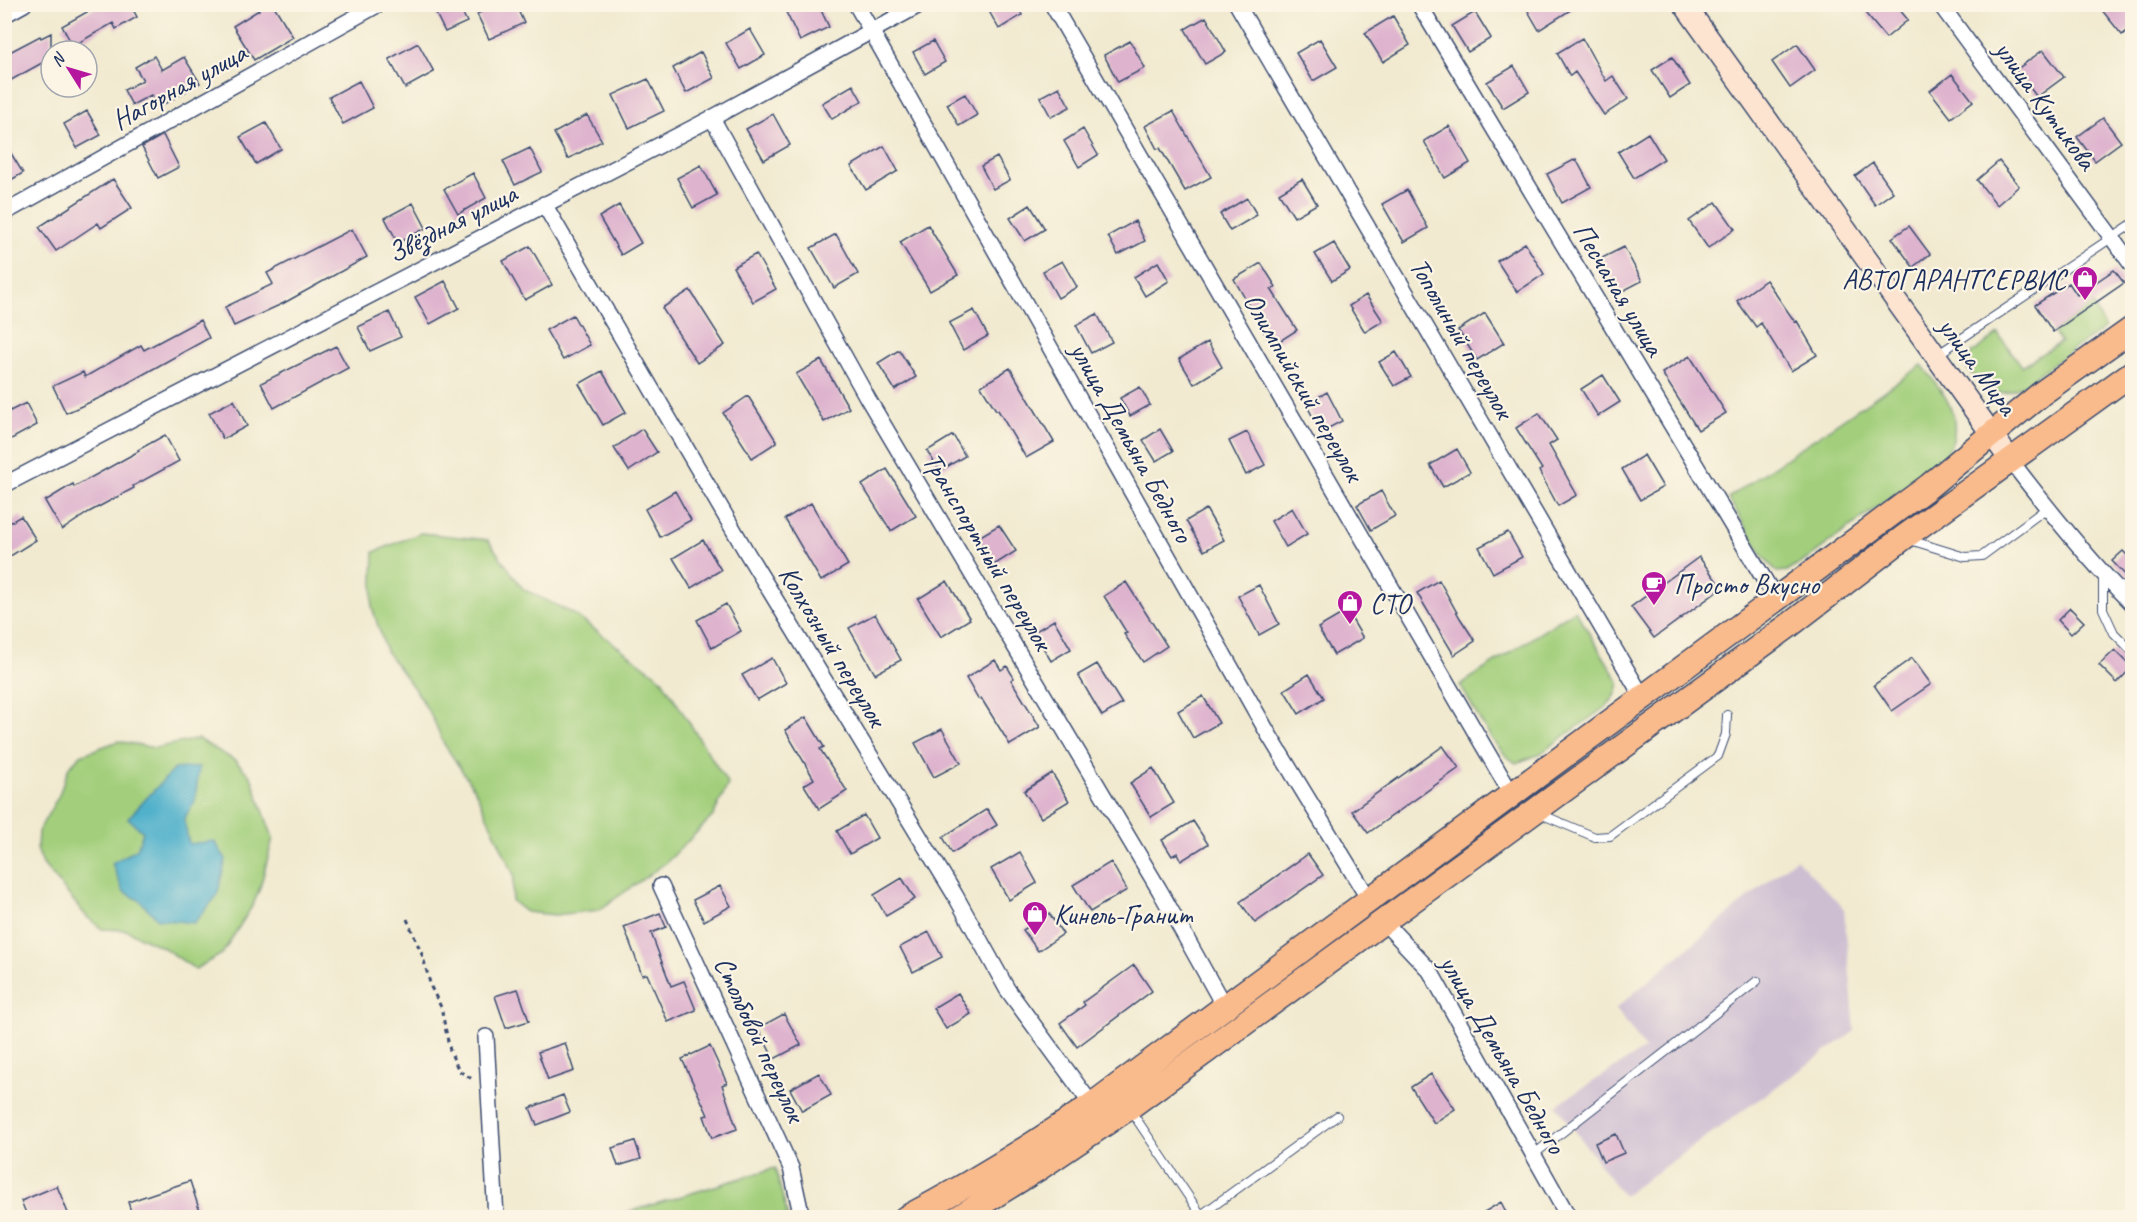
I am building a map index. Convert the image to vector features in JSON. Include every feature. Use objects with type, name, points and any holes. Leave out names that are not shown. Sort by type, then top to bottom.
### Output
[{"type":"main road","name":"улица Мира","points":[[1684,4],[2011,461]]},
{"type":"main road","points":[[906,1218],[1027,1149],[1092,1105],[1929,486],[2042,393],[2133,329]]},
{"type":"main road","points":[[958,1218],[1039,1168],[1128,1108],[1781,631],[1903,538],[2133,373]]},
{"type":"street","points":[[4,15],[24,4]]},
{"type":"street","name":"Нагорная улица","points":[[4,213],[379,4]]},
{"type":"street","name":"улица Демьяна Бедного","points":[[856,4],[1269,735],[1370,901]]},
{"type":"street","name":"Звёздная улица","points":[[4,484],[712,118],[921,4]]},
{"type":"street","name":"Олимпийский переулок","points":[[1052,4],[1512,795]]},
{"type":"street","name":"Тополиный переулок","points":[[1237,4],[1643,698]]},
{"type":"street","name":"Песчаная улица","points":[[1419,4],[1776,599]]},
{"type":"street","name":"улица Кутикова","points":[[1940,4],[2133,265]]},
{"type":"street","name":"Транспортный переулок","points":[[712,118],[868,399],[1160,891],[1225,1008]]},
{"type":"street","name":"Колхозный переулок","points":[[544,204],[747,553],[955,895],[1007,989],[1092,1105]]},
{"type":"street","name":"улица Мира","points":[[2011,461],[2103,574],[2133,604]]},
{"type":"street","name":"Столбовой переулок","points":[[661,886],[791,1168],[802,1218]]},
{"type":"street","name":"улица Демьяна Бедного","points":[[1384,922],[1430,971],[1569,1218]]},
{"type":"street","points":[[486,1037],[496,1218]]},
{"type":"lane","points":[[1936,356],[2133,224]]},
{"type":"lane","points":[[1903,538],[1965,557],[1982,556],[2047,508]]},
{"type":"lane","points":[[2103,574],[2103,609],[2114,633],[2133,651]]},
{"type":"lane","points":[[1534,812],[1595,837],[1610,836],[1718,756],[1726,734],[1727,715]]},
{"type":"lane","points":[[1533,1155],[1757,981]]},
{"type":"lane","points":[[1128,1108],[1199,1216],[1337,1116]]},
{"type":"path","points":[[407,919],[423,957],[431,987],[441,1007],[450,1051],[459,1071],[489,1088]]},
{"type":"shaded area","points":[[1796,858],[1844,909],[1855,1031],[1623,1196],[1556,1105],[1645,1049],[1616,1008]]},
{"type":"green space","points":[[2093,304],[2105,328],[2014,390],[2005,393],[1995,392],[1985,387],[1962,361],[1998,334],[2022,366],[2061,342],[2053,332]]},
{"type":"green space","points":[[1922,365],[1939,387],[1951,408],[1954,420],[1952,444],[1945,457],[1800,564],[1787,571],[1777,572],[1762,555],[1728,498]]},
{"type":"green space","points":[[421,533],[488,540],[523,589],[572,613],[661,678],[728,784],[713,816],[667,862],[599,910],[555,915],[526,912],[512,901],[514,875],[475,790],[444,744],[419,695],[386,651],[372,607],[374,552]]},
{"type":"green space","points":[[1575,610],[1619,682],[1618,690],[1604,708],[1538,755],[1516,763],[1491,738],[1460,685]]},
{"type":"green space","points":[[198,739],[236,761],[251,777],[273,838],[260,888],[253,905],[222,954],[195,969],[164,948],[126,930],[102,929],[87,917],[43,864],[37,849],[38,832],[59,795],[69,767],[81,755],[118,741],[155,748]]},
{"type":"green space","points":[[775,1168],[788,1217],[612,1217]]},
{"type":"water","points":[[199,767],[195,801],[184,819],[189,844],[214,841],[226,859],[217,896],[194,923],[158,919],[139,900],[123,891],[112,863],[137,849],[143,832],[128,818],[174,769]]},
{"type":"building","points":[[101,4],[130,4],[137,17],[116,29],[113,23],[85,39],[69,39],[62,26]]},
{"type":"building","points":[[256,4],[273,4],[293,37],[254,60],[233,26],[259,10]]},
{"type":"building","points":[[431,4],[458,4],[467,22],[445,32]]},
{"type":"building","points":[[497,4],[515,4],[524,23],[489,39],[477,14]]},
{"type":"building","points":[[800,4],[818,4],[829,27],[800,41],[786,12]]},
{"type":"building","points":[[985,4],[1016,4],[1022,15],[999,29]]},
{"type":"building","points":[[1524,4],[1580,4],[1539,30]]},
{"type":"building","points":[[1877,4],[1895,4],[1908,20],[1886,38],[1866,14]]},
{"type":"building","points":[[2097,4],[2133,4],[2133,26],[2122,35]]},
{"type":"building","points":[[1475,12],[1491,38],[1468,52],[1452,26]]},
{"type":"building","points":[[1393,16],[1410,45],[1383,62],[1365,33]]},
{"type":"building","points":[[1206,17],[1226,52],[1205,64],[1185,29]]},
{"type":"building","points":[[750,29],[765,55],[741,69],[726,43]]},
{"type":"building","points":[[51,33],[51,39],[39,39],[39,65],[4,84],[4,55],[40,36],[41,38]]},
{"type":"building","points":[[1582,38],[1606,81],[1613,76],[1628,99],[1604,115],[1575,72],[1570,76],[1557,53]]},
{"type":"building","points":[[1320,39],[1337,67],[1313,81],[1296,53]]},
{"type":"building","points":[[933,41],[945,62],[925,74],[913,52]]},
{"type":"building","points":[[1130,41],[1145,68],[1118,82],[1104,55]]},
{"type":"building","points":[[418,43],[434,72],[405,88],[389,59]]},
{"type":"building","points":[[1797,44],[1815,70],[1790,88],[1772,62]]},
{"type":"building","points":[[2043,50],[2064,77],[2037,97],[2016,70]]},
{"type":"building","points":[[701,52],[714,78],[686,93],[673,68]]},
{"type":"building","points":[[154,56],[162,70],[184,57],[200,83],[159,107],[151,95],[132,105],[124,90],[143,80],[135,67]]},
{"type":"building","points":[[1672,57],[1690,85],[1670,98],[1652,70]]},
{"type":"building","points":[[1514,66],[1529,92],[1503,108],[1487,82]]},
{"type":"building","points":[[1952,74],[1973,101],[1951,118],[1930,91]]},
{"type":"building","points":[[648,79],[664,111],[629,128],[613,95]]},
{"type":"building","points":[[359,81],[373,108],[343,124],[329,97]]},
{"type":"building","points":[[853,85],[862,101],[832,119],[822,103]]},
{"type":"building","points":[[1059,87],[1070,107],[1051,117],[1040,97]]},
{"type":"building","points":[[965,94],[977,115],[959,126],[947,104]]},
{"type":"building","points":[[87,111],[101,135],[77,148],[64,124]]},
{"type":"building","points":[[1173,111],[1211,177],[1185,191],[1160,148],[1157,149],[1145,126]]},
{"type":"building","points":[[773,114],[790,145],[764,160],[746,129]]},
{"type":"building","points":[[587,115],[602,141],[568,159],[554,133]]},
{"type":"building","points":[[2103,118],[2121,142],[2095,161],[2077,137]]},
{"type":"building","points":[[266,123],[281,149],[256,164],[240,137]]},
{"type":"building","points":[[1449,126],[1470,163],[1445,178],[1424,141]]},
{"type":"building","points":[[1083,129],[1098,155],[1079,167],[1064,141]]},
{"type":"building","points":[[1648,133],[1664,159],[1634,178],[1618,152]]},
{"type":"building","points":[[163,135],[179,167],[158,178],[142,147]]},
{"type":"building","points":[[4,142],[23,173],[4,184]]},
{"type":"building","points":[[884,146],[898,171],[866,190],[851,166]]},
{"type":"building","points":[[530,148],[542,172],[515,185],[503,161]]},
{"type":"building","points":[[997,157],[1010,180],[993,189],[981,166]]},
{"type":"building","points":[[1576,159],[1591,187],[1562,203],[1547,174]]},
{"type":"building","points":[[1999,161],[2019,186],[1997,205],[1977,180]]},
{"type":"building","points":[[1873,163],[1893,192],[1875,205],[1855,176]]},
{"type":"building","points":[[701,165],[717,195],[693,208],[677,178]]},
{"type":"building","points":[[473,173],[486,198],[458,214],[444,189]]},
{"type":"building","points":[[113,179],[132,208],[101,228],[98,223],[56,251],[39,227]]},
{"type":"building","points":[[1302,179],[1317,204],[1294,217],[1279,193]]},
{"type":"building","points":[[1407,190],[1428,228],[1404,242],[1382,204]]},
{"type":"building","points":[[1247,198],[1257,215],[1230,231],[1220,214]]},
{"type":"building","points":[[1716,202],[1735,229],[1708,248],[1689,221]]},
{"type":"building","points":[[413,203],[426,228],[398,243],[385,218]]},
{"type":"building","points":[[619,205],[641,243],[621,255],[599,217]]},
{"type":"building","points":[[1030,205],[1045,229],[1025,241],[1010,218]]},
{"type":"building","points":[[1135,221],[1145,241],[1118,255],[1108,236]]},
{"type":"building","points":[[928,225],[958,275],[930,291],[900,242]]},
{"type":"building","points":[[1909,226],[1930,254],[1913,267],[1892,238]]},
{"type":"building","points":[[352,229],[367,257],[284,303],[234,326],[225,307],[273,284],[267,273]]},
{"type":"building","points":[[836,234],[858,274],[834,288],[811,248]]},
{"type":"building","points":[[1334,243],[1350,270],[1332,281],[1315,254]]},
{"type":"building","points":[[1525,243],[1544,274],[1517,292],[1497,261]]},
{"type":"building","points":[[530,246],[552,285],[525,300],[503,261]]},
{"type":"building","points":[[1624,247],[1642,281],[1615,295],[1598,260]]},
{"type":"building","points":[[756,254],[776,289],[753,302],[733,267]]},
{"type":"building","points":[[1062,261],[1077,287],[1058,298],[1043,271]]},
{"type":"building","points":[[1158,262],[1169,281],[1145,296],[1134,277]]},
{"type":"building","points":[[1261,263],[1276,287],[1271,289],[1297,330],[1272,346],[1234,279]]},
{"type":"building","points":[[2114,270],[2124,283],[2053,332],[2035,305],[2069,283],[2077,295]]},
{"type":"building","points":[[1766,280],[1795,322],[1797,321],[1817,355],[1791,371],[1761,323],[1756,327],[1737,301]]},
{"type":"building","points":[[445,281],[459,308],[430,324],[415,297]]},
{"type":"building","points":[[690,290],[725,345],[697,363],[662,308]]},
{"type":"building","points":[[1366,295],[1383,321],[1365,332],[1349,306]]},
{"type":"building","points":[[974,310],[988,336],[963,350],[949,323]]},
{"type":"building","points":[[389,312],[401,337],[370,351],[358,327]]},
{"type":"building","points":[[1485,313],[1504,343],[1477,360],[1458,330]]},
{"type":"building","points":[[1097,314],[1112,342],[1091,353],[1076,325]]},
{"type":"building","points":[[573,315],[590,345],[563,360],[546,330]]},
{"type":"building","points":[[200,320],[209,338],[106,395],[66,413],[53,386],[83,372],[85,377],[141,345],[144,350]]},
{"type":"building","points":[[1208,342],[1222,367],[1194,384],[1179,359]]},
{"type":"building","points":[[336,346],[348,368],[274,408],[261,383]]},
{"type":"building","points":[[899,350],[916,377],[895,390],[878,363]]},
{"type":"building","points":[[1396,352],[1411,377],[1394,386],[1379,362]]},
{"type":"building","points":[[1690,356],[1726,413],[1698,430],[1662,373]]},
{"type":"building","points":[[821,360],[849,408],[824,422],[796,374]]},
{"type":"building","points":[[1010,368],[1054,442],[1026,458],[981,386]]},
{"type":"building","points":[[602,371],[626,412],[603,425],[579,384]]},
{"type":"building","points":[[1603,375],[1620,402],[1598,416],[1581,389]]},
{"type":"building","points":[[1140,387],[1150,405],[1130,416],[1120,398]]},
{"type":"building","points":[[1327,392],[1342,421],[1321,432],[1306,404]]},
{"type":"building","points":[[748,396],[777,442],[752,458],[723,413]]},
{"type":"building","points":[[234,400],[247,426],[223,439],[209,413]]},
{"type":"building","points":[[26,403],[37,425],[4,443],[4,414]]},
{"type":"building","points":[[1539,413],[1557,440],[1549,445],[1577,495],[1558,506],[1539,471],[1542,469],[1516,428]]},
{"type":"building","points":[[642,429],[657,452],[629,471],[614,448]]},
{"type":"building","points":[[1160,429],[1173,451],[1156,461],[1143,440]]},
{"type":"building","points":[[1247,432],[1265,465],[1246,475],[1229,441]]},
{"type":"building","points":[[165,435],[179,461],[133,486],[134,488],[89,512],[62,530],[45,501]]},
{"type":"building","points":[[953,435],[965,456],[940,471],[927,451]]},
{"type":"building","points":[[1457,449],[1470,472],[1443,487],[1430,465]]},
{"type":"building","points":[[1644,455],[1663,487],[1640,500],[1622,469]]},
{"type":"building","points":[[887,469],[916,516],[891,531],[862,485]]},
{"type":"building","points":[[675,491],[691,520],[660,537],[645,509]]},
{"type":"building","points":[[1381,491],[1395,516],[1371,530],[1357,505]]},
{"type":"building","points":[[811,503],[848,565],[821,581],[785,519]]},
{"type":"building","points":[[1292,508],[1307,534],[1286,547],[1271,521]]},
{"type":"building","points":[[1206,509],[1224,540],[1204,551],[1186,521]]},
{"type":"building","points":[[21,516],[36,540],[4,560],[4,526]]},
{"type":"building","points":[[999,525],[1016,551],[994,565],[977,538]]},
{"type":"building","points":[[1508,532],[1522,557],[1493,573],[1479,547]]},
{"type":"building","points":[[703,540],[721,570],[691,588],[673,558]]},
{"type":"building","points":[[2123,551],[2133,561],[2133,583],[2112,561]]},
{"type":"building","points":[[1699,557],[1722,588],[1654,638],[1631,607]]},
{"type":"building","points":[[1439,580],[1475,641],[1454,655],[1417,593]]},
{"type":"building","points":[[947,581],[970,619],[941,637],[918,599]]},
{"type":"building","points":[[1126,582],[1167,646],[1143,662],[1124,634],[1127,633],[1104,596]]},
{"type":"building","points":[[1259,585],[1279,624],[1259,635],[1238,596]]},
{"type":"building","points":[[726,604],[741,631],[712,648],[697,620]]},
{"type":"building","points":[[2070,608],[2084,622],[2071,634],[2058,620]]},
{"type":"building","points":[[1347,611],[1363,638],[1334,655],[1318,628]]},
{"type":"building","points":[[875,614],[901,660],[875,674],[849,628]]},
{"type":"building","points":[[1054,620],[1071,649],[1051,661],[1034,632]]},
{"type":"building","points":[[2115,650],[2132,667],[2117,683],[2099,665]]},
{"type":"building","points":[[772,658],[786,683],[757,700],[742,675]]},
{"type":"building","points":[[1912,658],[1931,684],[1892,711],[1874,685]]},
{"type":"building","points":[[995,660],[1001,670],[1007,666],[1014,678],[1011,680],[1040,727],[1010,745],[966,678]]},
{"type":"building","points":[[1097,664],[1122,704],[1102,716],[1078,675]]},
{"type":"building","points":[[1309,674],[1324,698],[1299,714],[1284,690]]},
{"type":"building","points":[[1203,696],[1219,723],[1193,738],[1178,711]]},
{"type":"building","points":[[806,717],[824,747],[820,749],[847,791],[819,809],[804,785],[814,779],[785,730]]},
{"type":"building","points":[[942,729],[961,763],[934,777],[915,743]]},
{"type":"building","points":[[1443,746],[1459,768],[1368,833],[1352,811]]},
{"type":"building","points":[[1153,768],[1174,803],[1151,817],[1130,783]]},
{"type":"building","points":[[1052,773],[1069,801],[1041,818],[1024,791]]},
{"type":"building","points":[[987,809],[997,825],[952,853],[943,837]]},
{"type":"building","points":[[864,815],[877,838],[850,854],[837,831]]},
{"type":"building","points":[[1193,821],[1208,844],[1181,861],[1177,853],[1172,856],[1162,840]]},
{"type":"building","points":[[1020,852],[1037,883],[1009,900],[991,869]]},
{"type":"building","points":[[1308,854],[1323,875],[1255,923],[1240,902]]},
{"type":"building","points":[[1111,862],[1127,890],[1090,912],[1073,885]]},
{"type":"building","points":[[902,878],[915,899],[886,916],[874,895]]},
{"type":"building","points":[[720,886],[731,906],[704,921],[693,900]]},
{"type":"building","points":[[660,913],[666,927],[651,933],[671,986],[684,981],[696,1010],[668,1022],[647,974],[642,975],[624,927]]},
{"type":"building","points":[[1049,913],[1063,934],[1038,951],[1023,930]]},
{"type":"building","points":[[929,932],[942,957],[913,972],[900,947]]},
{"type":"building","points":[[1134,965],[1152,991],[1077,1047],[1060,1023],[1085,1005],[1083,1002]]},
{"type":"building","points":[[518,989],[529,1021],[506,1028],[495,996]]},
{"type":"building","points":[[958,993],[971,1014],[946,1029],[933,1008]]},
{"type":"building","points":[[784,1014],[801,1045],[774,1059],[758,1028]]},
{"type":"building","points":[[565,1043],[574,1071],[548,1080],[538,1052]]},
{"type":"building","points":[[710,1046],[727,1083],[722,1085],[737,1129],[712,1138],[704,1116],[708,1115],[682,1059]]},
{"type":"building","points":[[819,1073],[831,1095],[802,1111],[790,1089]]},
{"type":"building","points":[[1431,1074],[1455,1109],[1434,1123],[1411,1087]]},
{"type":"building","points":[[563,1095],[570,1112],[537,1125],[530,1108]]},
{"type":"building","points":[[1616,1134],[1624,1153],[1603,1162],[1595,1143]]},
{"type":"building","points":[[635,1141],[641,1159],[618,1166],[612,1148]]},
{"type":"building","points":[[190,1181],[202,1218],[133,1218],[128,1202]]},
{"type":"building","points":[[57,1186],[70,1218],[28,1218],[21,1201]]},
{"type":"building","points":[[1501,1202],[1509,1218],[1474,1218]]},
{"type":"place","name":"АВТОГАРАНТСЕРВИС","points":[[2085,302]]},
{"type":"place","name":"Просто Вкусно","points":[[1654,607]]},
{"type":"place","name":"СТО","points":[[1350,626]]},
{"type":"place","name":"Кинель-Гранит","points":[[1035,937]]}]
